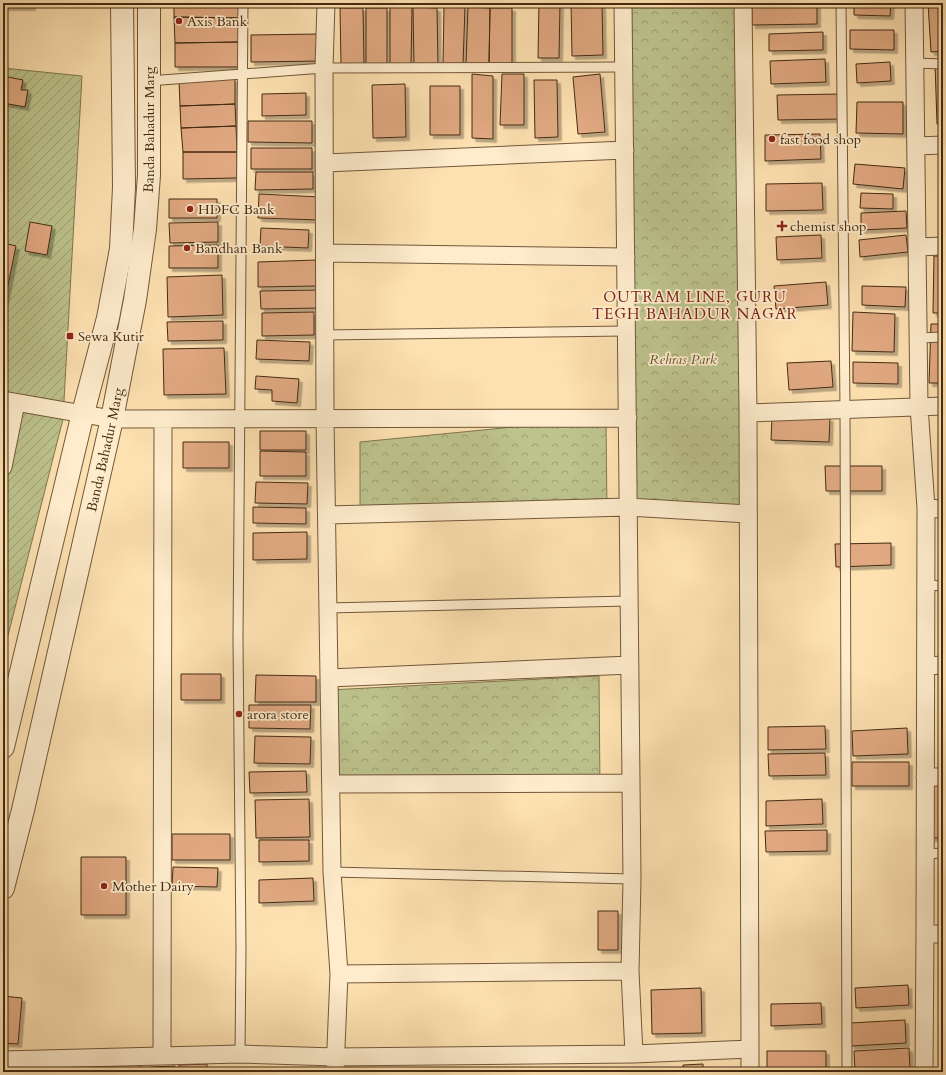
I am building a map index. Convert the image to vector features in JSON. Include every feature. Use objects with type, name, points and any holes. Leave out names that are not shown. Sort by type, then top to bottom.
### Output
[{"type":"street","name":"Banda Bahadur Marg","points":[[3,747],[83,413],[108,318],[121,249],[124,187],[122,3]]},
{"type":"street","name":"Banda Bahadur Marg","points":[[3,888],[26,795],[112,419],[135,300],[145,229],[148,175],[148,3]]},
{"type":"street","points":[[326,3],[324,68],[326,515],[332,872],[339,974],[335,1065]]},
{"type":"street","points":[[623,3],[632,878],[630,971],[634,1054]]},
{"type":"street","points":[[743,3],[748,413],[750,1072]]},
{"type":"street","points":[[914,3],[918,406],[926,508],[924,1072]]},
{"type":"street","points":[[916,146],[943,145]]},
{"type":"street","points":[[325,163],[625,150]]},
{"type":"street","points":[[917,247],[943,246]]},
{"type":"street","points":[[325,253],[626,257]]},
{"type":"street","points":[[3,467],[9,402],[112,419],[241,420],[628,418]]},
{"type":"street","points":[[748,413],[943,406]]},
{"type":"street","points":[[162,1056],[163,420]]},
{"type":"street","points":[[326,515],[628,507],[748,514]]},
{"type":"street","points":[[926,508],[943,508]]},
{"type":"street","points":[[329,678],[630,665]]},
{"type":"street","points":[[926,666],[943,665]]},
{"type":"street","points":[[925,777],[943,777]]},
{"type":"street","points":[[331,784],[631,783]]},
{"type":"street","points":[[925,934],[943,934]]},
{"type":"street","points":[[339,974],[630,971]]},
{"type":"street","points":[[3,1060],[240,1054],[335,1065],[750,1050]]},
{"type":"lane","points":[[240,1054],[241,947],[238,640],[244,73],[243,3]]},
{"type":"lane","points":[[841,3],[845,409],[847,1072]]},
{"type":"lane","points":[[915,63],[943,64]]},
{"type":"lane","points":[[148,81],[324,68],[624,67]]},
{"type":"lane","points":[[325,335],[626,331]]},
{"type":"lane","points":[[918,338],[943,337]]},
{"type":"lane","points":[[926,585],[943,586]]},
{"type":"lane","points":[[328,608],[629,601]]},
{"type":"lane","points":[[925,854],[943,853]]},
{"type":"lane","points":[[332,872],[632,878]]},
{"type":"green space","name":"Rehras Park","points":[[623,3],[736,3],[741,505],[628,501]]},
{"type":"green space","points":[[3,68],[82,76],[63,419],[3,655]]},
{"type":"green space","points":[[606,418],[607,514],[360,515],[360,442]]},
{"type":"green space","points":[[599,676],[600,788],[331,784],[329,690]]},
{"type":"building","points":[[3,3],[32,3],[32,7],[3,7]]},
{"type":"building","points":[[174,3],[239,3],[239,18],[174,17]]},
{"type":"building","points":[[539,3],[560,3],[559,58],[538,58]]},
{"type":"building","points":[[571,3],[602,3],[603,55],[572,56]]},
{"type":"building","points":[[854,3],[891,3],[890,16],[854,15]]},
{"type":"building","points":[[928,3],[943,3],[943,51],[931,52]]},
{"type":"building","points":[[752,5],[817,5],[817,24],[752,25]]},
{"type":"building","points":[[465,6],[463,65],[443,65],[444,7]]},
{"type":"building","points":[[390,7],[412,7],[411,65],[390,64]]},
{"type":"building","points":[[413,7],[437,8],[438,65],[414,65]]},
{"type":"building","points":[[468,7],[490,8],[489,64],[466,64]]},
{"type":"building","points":[[340,8],[363,8],[364,64],[341,65]]},
{"type":"building","points":[[366,8],[387,8],[387,64],[366,65]]},
{"type":"building","points":[[490,8],[512,8],[512,65],[489,64]]},
{"type":"building","points":[[174,17],[239,18],[239,42],[175,43]]},
{"type":"building","points":[[850,30],[894,30],[894,50],[850,49]]},
{"type":"building","points":[[823,32],[823,50],[769,51],[769,34]]},
{"type":"building","points":[[319,34],[320,61],[251,62],[251,35]]},
{"type":"building","points":[[239,42],[239,67],[175,67],[175,43]]},
{"type":"building","points":[[825,59],[826,82],[771,84],[770,61]]},
{"type":"building","points":[[890,62],[891,81],[857,83],[856,64]]},
{"type":"building","points":[[935,63],[943,63],[943,124],[937,124]]},
{"type":"building","points":[[472,74],[493,76],[493,139],[472,138]]},
{"type":"building","points":[[502,74],[524,74],[524,125],[500,125]]},
{"type":"building","points":[[600,74],[605,132],[578,134],[573,77]]},
{"type":"building","points":[[3,76],[23,80],[21,90],[28,90],[25,107],[3,103]]},
{"type":"building","points":[[235,79],[235,104],[180,106],[179,80]]},
{"type":"building","points":[[534,80],[557,80],[558,137],[535,138]]},
{"type":"building","points":[[405,84],[406,137],[373,138],[372,85]]},
{"type":"building","points":[[430,86],[460,86],[460,135],[430,135]]},
{"type":"building","points":[[306,93],[306,115],[262,116],[262,94]]},
{"type":"building","points":[[840,94],[841,119],[778,120],[777,95]]},
{"type":"building","points":[[857,102],[903,102],[903,134],[856,133]]},
{"type":"building","points":[[235,104],[236,126],[181,128],[180,106]]},
{"type":"building","points":[[248,121],[312,121],[312,143],[248,142]]},
{"type":"building","points":[[236,126],[237,152],[183,152],[181,128]]},
{"type":"building","points":[[820,134],[821,159],[765,161],[765,135]]},
{"type":"building","points":[[251,148],[312,148],[312,169],[251,169]]},
{"type":"building","points":[[183,152],[237,152],[237,178],[183,179]]},
{"type":"building","points":[[855,164],[905,168],[903,189],[853,184]]},
{"type":"building","points":[[256,172],[313,172],[313,189],[255,190]]},
{"type":"building","points":[[822,183],[823,210],[766,211],[766,184]]},
{"type":"building","points":[[861,193],[893,194],[893,209],[860,208]]},
{"type":"building","points":[[259,194],[321,197],[320,220],[258,218]]},
{"type":"building","points":[[169,199],[217,199],[217,218],[169,218]]},
{"type":"building","points":[[906,211],[907,228],[861,230],[861,213]]},
{"type":"building","points":[[30,222],[52,226],[47,255],[25,251]]},
{"type":"building","points":[[218,222],[218,242],[170,243],[169,223]]},
{"type":"building","points":[[261,228],[309,230],[308,248],[260,246]]},
{"type":"building","points":[[821,235],[822,258],[777,260],[776,237]]},
{"type":"building","points":[[906,235],[908,252],[860,257],[859,240]]},
{"type":"building","points":[[3,243],[16,246],[4,305],[3,305]]},
{"type":"building","points":[[218,245],[218,268],[169,268],[169,246]]},
{"type":"building","points":[[934,256],[943,256],[943,313],[933,313]]},
{"type":"building","points":[[316,260],[316,286],[258,287],[258,262]]},
{"type":"building","points":[[222,275],[223,315],[168,317],[167,277]]},
{"type":"building","points":[[826,282],[828,305],[776,309],[774,286]]},
{"type":"building","points":[[862,286],[906,287],[905,307],[862,305]]},
{"type":"building","points":[[320,290],[321,308],[261,309],[260,291]]},
{"type":"building","points":[[314,312],[314,335],[262,336],[262,313]]},
{"type":"building","points":[[853,312],[895,314],[894,352],[852,351]]},
{"type":"building","points":[[223,321],[223,340],[168,341],[167,322]]},
{"type":"building","points":[[931,324],[943,324],[943,383],[929,383]]},
{"type":"building","points":[[257,340],[310,342],[309,361],[256,359]]},
{"type":"building","points":[[224,348],[226,394],[164,395],[163,349]]},
{"type":"building","points":[[831,361],[833,387],[789,390],[787,363]]},
{"type":"building","points":[[853,362],[898,363],[898,384],[853,383]]},
{"type":"building","points":[[256,376],[299,379],[297,403],[272,401],[272,390],[255,389]]},
{"type":"building","points":[[772,417],[830,418],[829,442],[771,440]]},
{"type":"building","points":[[260,431],[306,431],[306,450],[260,450]]},
{"type":"building","points":[[183,442],[229,442],[229,468],[183,468]]},
{"type":"building","points":[[260,451],[306,452],[306,476],[260,476]]},
{"type":"building","points":[[825,466],[882,466],[882,491],[826,491]]},
{"type":"building","points":[[256,482],[308,483],[307,504],[255,503]]},
{"type":"building","points":[[253,507],[306,508],[306,524],[253,523]]},
{"type":"building","points":[[307,532],[307,559],[253,560],[253,533]]},
{"type":"building","points":[[891,543],[891,565],[836,567],[835,544]]},
{"type":"building","points":[[181,674],[221,674],[221,700],[181,700]]},
{"type":"building","points":[[256,675],[316,676],[316,702],[255,702]]},
{"type":"building","points":[[249,705],[311,705],[310,729],[249,728]]},
{"type":"building","points":[[825,726],[826,749],[768,750],[768,727]]},
{"type":"building","points":[[907,728],[908,754],[853,756],[852,731]]},
{"type":"building","points":[[255,736],[311,737],[310,764],[254,763]]},
{"type":"building","points":[[825,753],[826,775],[769,776],[768,754]]},
{"type":"building","points":[[852,762],[909,762],[909,786],[852,786]]},
{"type":"building","points":[[306,771],[307,792],[250,793],[249,772]]},
{"type":"building","points":[[929,780],[943,780],[943,838],[931,838]]},
{"type":"building","points":[[309,799],[310,837],[256,838],[255,800]]},
{"type":"building","points":[[822,799],[823,824],[766,826],[766,801]]},
{"type":"building","points":[[827,830],[827,851],[766,852],[765,831]]},
{"type":"building","points":[[172,834],[230,834],[230,860],[172,860]]},
{"type":"building","points":[[259,840],[309,840],[309,861],[259,862]]},
{"type":"building","name":"Mother Dairy","points":[[81,857],[126,857],[126,915],[81,915]]},
{"type":"building","points":[[173,867],[218,868],[217,887],[172,886]]},
{"type":"building","points":[[313,878],[314,901],[259,903],[259,880]]},
{"type":"building","points":[[598,911],[618,911],[618,950],[598,950]]},
{"type":"building","points":[[908,985],[909,1005],[856,1008],[855,988]]},
{"type":"building","points":[[701,988],[702,1033],[652,1034],[651,990]]},
{"type":"building","points":[[3,996],[22,998],[18,1044],[3,1043]]},
{"type":"building","points":[[821,1003],[822,1024],[771,1026],[771,1004]]},
{"type":"building","points":[[905,1020],[906,1043],[851,1046],[850,1023]]},
{"type":"building","points":[[909,1048],[910,1070],[855,1072],[854,1051]]},
{"type":"building","points":[[767,1051],[826,1051],[826,1072],[767,1072]]},
{"type":"building","points":[[207,1064],[207,1072],[179,1072],[179,1065]]},
{"type":"building","points":[[703,1064],[703,1072],[683,1072],[683,1065]]},
{"type":"building","points":[[175,1066],[175,1072],[151,1072],[151,1067]]},
{"type":"building","points":[[142,1067],[143,1072],[115,1072],[115,1069]]},
{"type":"building","points":[[88,1068],[88,1072],[55,1072],[55,1069]]},
{"type":"building","points":[[603,1068],[603,1072],[578,1072],[578,1069]]},
{"type":"building","points":[[626,1068],[626,1072],[607,1072],[607,1069]]},
{"type":"building","points":[[630,1068],[650,1068],[650,1072],[630,1072]]},
{"type":"building","points":[[679,1068],[679,1072],[656,1072],[656,1069]]},
{"type":"building","points":[[246,1071],[246,1072],[224,1072]]},
{"type":"place","name":"Axis Bank","points":[[179,21]]},
{"type":"place","name":"fast food shop","points":[[772,139]]},
{"type":"place","name":"HDFC Bank","points":[[190,209]]},
{"type":"place","name":"chemist shop","points":[[782,226]]},
{"type":"place","name":"Bandhan Bank","points":[[187,248]]},
{"type":"place","name":"Sewa Kutir","points":[[70,336]]},
{"type":"place","name":"arora store","points":[[239,714]]},
{"type":"place","name":"Mother Dairy","points":[[104,886]]},
{"type":"district","name":"OUTRAM LINE, GURU TEGH BAHADUR NAGAR","points":[[695,306]]}]
